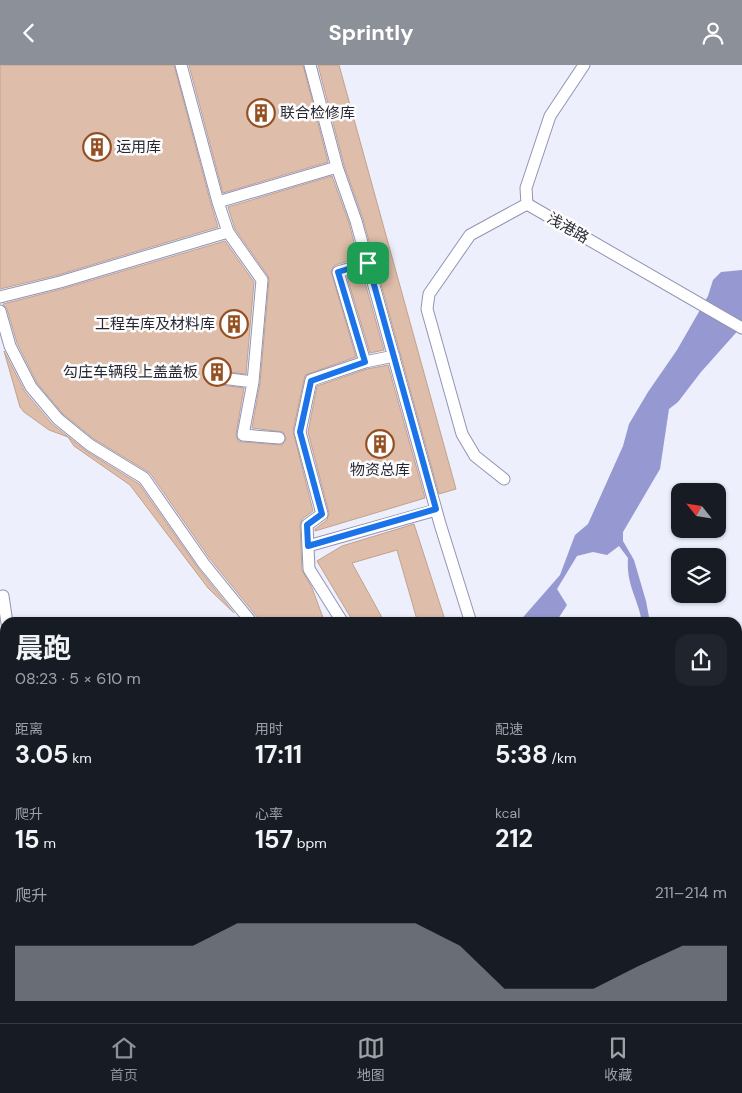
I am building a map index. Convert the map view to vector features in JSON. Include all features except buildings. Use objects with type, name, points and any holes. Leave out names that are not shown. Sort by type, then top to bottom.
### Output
[{"type":"street","points":[[181,65],[228,232],[262,280],[253,382],[243,435],[279,438]]},
{"type":"street","points":[[310,65],[337,167],[356,221],[436,509],[469,617]]},
{"type":"street","points":[[504,479],[475,456],[462,433],[427,309],[430,294],[470,235],[528,204],[526,188],[550,116],[584,65]]},
{"type":"street","points":[[218,201],[337,167]]},
{"type":"street","name":"浅港路","points":[[528,204],[742,327]]},
{"type":"street","points":[[0,297],[60,282],[228,232]]},
{"type":"street","points":[[365,362],[338,272],[368,263]]},
{"type":"street","points":[[0,311],[10,346],[32,387],[58,419],[90,445],[144,478],[204,564],[247,617]]},
{"type":"street","points":[[338,617],[309,569],[307,525],[322,514],[300,432],[311,381],[365,362],[394,356]]},
{"type":"street","points":[[214,377],[253,382]]},
{"type":"street","points":[[308,546],[436,509]]},
{"type":"street","points":[[4,596],[6,617]]},
{"type":"water","points":[[742,270],[742,326],[701,372],[678,402],[669,409],[660,469],[623,532],[623,541],[634,560],[649,617],[641,617],[630,584],[628,558],[619,546],[607,555],[593,552],[577,556],[557,589],[567,605],[559,617],[523,617],[560,575],[575,535],[588,524],[623,446],[629,424],[677,350],[708,296],[713,280],[721,272]]},
{"type":"place","name":"联合检修库","points":[[261,113]]},
{"type":"place","name":"运用库","points":[[97,147]]},
{"type":"place","name":"工程车库及材料库","points":[[234,324]]},
{"type":"place","name":"勾庄车辆段上盖盖板","points":[[217,372]]},
{"type":"place","name":"物资总库","points":[[380,444]]},
{"type":"route","points":[[368,263],[436,509],[308,546],[307,525],[322,514],[300,432],[311,381],[365,362],[338,272],[368,263]]}]
